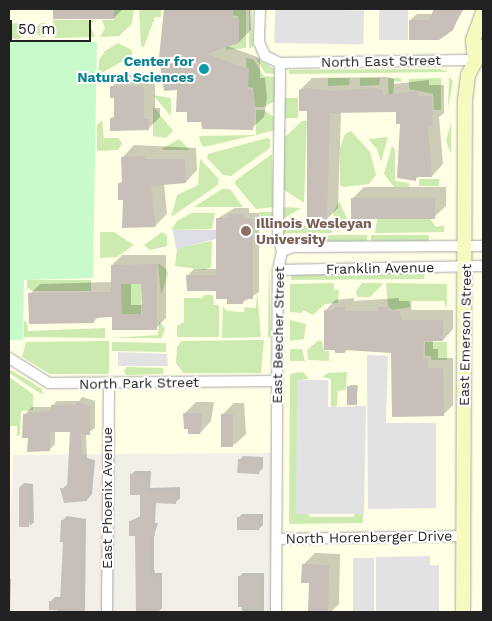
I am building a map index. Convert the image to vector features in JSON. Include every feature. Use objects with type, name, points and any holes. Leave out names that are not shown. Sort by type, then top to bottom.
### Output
[{"type":"main road","name":"East Emerson Street","points":[[479,60],[473,40],[483,13]]},
{"type":"main road","name":"East Emerson Street","points":[[463,612],[462,536],[466,266],[465,100],[468,75],[479,60],[483,47]]},
{"type":"street","points":[[260,9],[259,42],[265,56],[280,63]]},
{"type":"street","name":"North East Street","points":[[280,63],[479,60]]},
{"type":"street","name":"East Beecher Street","points":[[276,612],[278,270],[282,251],[278,240],[280,63]]},
{"type":"street","name":"Franklin Avenue","points":[[282,251],[294,248],[483,246]]},
{"type":"street","name":"Franklin Avenue","points":[[278,270],[483,266]]},
{"type":"street","name":"North Park Street","points":[[9,358],[50,383],[277,381]]},
{"type":"street","name":"East Phoenix Avenue","points":[[107,612],[108,383]]},
{"type":"street","name":"North Horenberger Drive","points":[[277,538],[462,536]]},
{"type":"shaded area","name":"Illinois Wesleyan University","points":[[9,9],[483,9],[483,612],[273,612],[272,453],[13,455],[9,563]]},
{"type":"shaded area","points":[[275,9],[364,11],[363,45],[274,43]]},
{"type":"shaded area","points":[[379,9],[408,9],[408,40],[379,40]]},
{"type":"shaded area","points":[[173,230],[216,230],[216,239],[176,249]]},
{"type":"shaded area","points":[[118,352],[167,354],[168,366],[118,366]]},
{"type":"shaded area","points":[[367,355],[388,356],[386,423],[436,423],[436,508],[368,509]]},
{"type":"shaded area","points":[[297,380],[328,380],[328,407],[366,406],[364,514],[296,514]]},
{"type":"shaded area","points":[[430,556],[430,565],[439,565],[439,612],[376,612],[376,557]]},
{"type":"shaded area","points":[[353,558],[374,558],[374,612],[353,612]]},
{"type":"green space","points":[[114,9],[134,9],[132,24],[119,36],[100,37],[105,28],[102,20],[114,20]]},
{"type":"green space","points":[[139,9],[161,9],[161,17],[155,17],[144,47],[141,46]]},
{"type":"green space","points":[[232,9],[246,9],[246,48],[226,50],[226,46],[238,42],[238,16],[227,15]]},
{"type":"green space","points":[[249,9],[252,9],[253,47],[249,48]]},
{"type":"green space","points":[[53,20],[95,20],[90,25],[95,37],[55,38]]},
{"type":"green space","points":[[16,23],[22,25],[24,31],[22,37],[16,39],[10,37],[8,31],[10,25]]},
{"type":"green space","points":[[40,23],[46,23],[50,30],[46,37],[40,37],[36,33],[36,27]]},
{"type":"green space","points":[[9,41],[97,42],[93,278],[24,280],[23,340],[9,340]]},
{"type":"green space","points":[[118,43],[132,50],[132,56],[98,75],[99,60],[105,51]]},
{"type":"green space","points":[[246,58],[253,59],[264,76],[275,77],[275,101],[264,107],[255,107],[253,88],[247,87]]},
{"type":"green space","points":[[256,58],[275,69],[275,74],[265,73]]},
{"type":"green space","points":[[441,69],[448,72],[289,74],[289,70]]},
{"type":"green space","points":[[449,77],[453,81],[448,109]]},
{"type":"green space","points":[[328,78],[350,78],[349,85],[328,86]]},
{"type":"green space","points":[[360,78],[380,78],[379,85],[360,86]]},
{"type":"green space","points":[[388,78],[401,78],[401,82],[394,81],[393,104],[389,104]]},
{"type":"green space","points":[[441,78],[441,110],[434,110],[433,94],[409,89],[409,79]]},
{"type":"green space","points":[[153,95],[171,98],[171,116]]},
{"type":"green space","points":[[283,98],[298,98],[298,118],[283,118]]},
{"type":"green space","points":[[153,106],[173,131],[166,138],[153,136]]},
{"type":"green space","points":[[256,110],[264,110],[275,118],[275,130],[256,135]]},
{"type":"green space","points":[[102,120],[104,138],[119,138],[122,144],[118,150],[97,151],[97,125]]},
{"type":"green space","points":[[302,121],[307,121],[304,203],[283,189],[283,139]]},
{"type":"green space","points":[[451,122],[451,154],[446,141]]},
{"type":"green space","points":[[351,131],[370,152],[376,175],[369,184],[343,187],[340,185],[340,148],[345,134]]},
{"type":"green space","points":[[256,135],[204,147],[201,145],[199,136]]},
{"type":"green space","points":[[388,137],[381,162],[377,149],[368,139]]},
{"type":"green space","points":[[267,138],[270,139],[270,148],[231,176],[223,175],[207,158],[208,154]]},
{"type":"green space","points":[[179,139],[190,150],[163,150],[163,148]]},
{"type":"green space","points":[[392,146],[395,150],[395,181],[409,183],[409,187],[394,187],[384,174]]},
{"type":"green space","points":[[272,154],[274,207],[256,209],[235,184],[236,180]]},
{"type":"green space","points":[[200,159],[219,179],[218,185],[171,217],[177,195],[198,185]]},
{"type":"green space","points":[[419,179],[439,179],[439,186],[419,186]]},
{"type":"green space","points":[[222,189],[230,189],[243,207],[194,207]]},
{"type":"green space","points":[[339,201],[349,223],[334,223],[333,213]]},
{"type":"green space","points":[[283,207],[301,208],[283,219]]},
{"type":"green space","points":[[259,212],[274,212],[274,225],[261,226]]},
{"type":"green space","points":[[191,213],[215,213],[212,229],[171,230],[177,221]]},
{"type":"green space","points":[[377,219],[430,219],[436,227],[444,225],[444,232],[375,233]]},
{"type":"green space","points":[[282,226],[332,226],[332,233],[282,233]]},
{"type":"green space","points":[[100,232],[114,232],[134,245],[117,257],[100,258]]},
{"type":"green space","points":[[162,232],[167,235],[167,246],[150,250],[144,245]]},
{"type":"green space","points":[[288,235],[367,235],[367,241],[288,241]]},
{"type":"green space","points":[[371,235],[429,235],[429,241],[371,241]]},
{"type":"green space","points":[[212,241],[211,267],[205,270],[175,266],[177,248]]},
{"type":"green space","points":[[269,259],[271,337],[268,337]]},
{"type":"green space","points":[[158,263],[167,270],[168,274],[161,295]]},
{"type":"green space","points":[[424,273],[424,279],[291,280],[291,276],[297,274]]},
{"type":"green space","points":[[27,280],[91,280],[91,291],[32,291],[27,287]]},
{"type":"green space","points":[[334,283],[334,290],[339,290],[338,303],[325,304],[313,315],[303,310],[302,313],[290,312],[290,284]]},
{"type":"green space","points":[[362,283],[382,283],[382,285],[370,297],[357,297],[356,291]]},
{"type":"green space","points":[[386,283],[447,284],[447,309],[444,301],[412,301],[411,307],[392,310],[388,306]]},
{"type":"green space","points":[[121,284],[141,284],[141,314],[121,314]]},
{"type":"green space","points":[[257,291],[261,337],[222,338],[223,306],[226,311],[244,312],[245,307],[256,308]]},
{"type":"green space","points":[[204,295],[213,295],[214,305],[219,305],[219,337],[177,337],[177,326],[184,322],[184,298],[202,298]]},
{"type":"green space","points":[[290,320],[306,324],[304,339],[290,341]]},
{"type":"green space","points":[[24,321],[27,322],[28,331],[105,328],[105,338],[24,337]]},
{"type":"green space","points":[[159,321],[165,328],[162,338],[111,338],[158,335]]},
{"type":"green space","points":[[264,340],[261,373],[183,373],[176,363],[177,347],[181,341]]},
{"type":"green space","points":[[109,341],[109,374],[50,374],[22,357],[26,342]]},
{"type":"green space","points":[[318,341],[322,341],[324,351],[329,351],[329,361],[308,360],[307,350]]},
{"type":"green space","points":[[112,342],[166,343],[166,352],[112,351]]},
{"type":"green space","points":[[425,342],[447,342],[447,360],[431,360],[431,356],[425,356]]},
{"type":"green space","points":[[290,349],[302,349],[305,361],[290,361]]},
{"type":"green space","points":[[127,367],[162,368],[164,370],[163,374],[126,375],[124,371]]},
{"type":"green space","points":[[11,370],[42,389],[43,395],[9,373]]},
{"type":"green space","points":[[347,372],[346,390],[338,391],[337,406],[331,407],[331,379],[322,377],[328,373]]},
{"type":"green space","points":[[304,373],[309,379],[300,380],[299,505],[308,508],[309,517],[354,517],[354,510],[363,509],[363,523],[289,524],[290,374]]},
{"type":"green space","points":[[9,377],[33,394],[33,410],[21,411],[20,435],[17,436],[17,426],[10,426],[9,429]]},
{"type":"building","points":[[53,9],[114,9],[114,19],[53,19]]},
{"type":"building","name":"Center for Natural Sciences","points":[[164,9],[233,9],[233,17],[239,18],[239,43],[206,54],[249,69],[248,89],[253,90],[255,110],[253,130],[202,129],[201,122],[187,122],[187,112],[176,112],[177,90],[164,91],[159,58]]},
{"type":"building","points":[[434,9],[462,9],[453,30],[439,40],[409,40],[409,20],[429,20]]},
{"type":"building","points":[[110,86],[144,87],[144,119],[149,119],[149,130],[110,131],[110,118],[114,118],[114,98],[110,98]]},
{"type":"building","points":[[306,88],[334,91],[374,88],[383,90],[383,95],[418,91],[418,96],[432,96],[433,126],[428,125],[432,177],[416,177],[416,181],[397,178],[400,124],[396,124],[396,112],[330,113],[327,221],[307,220],[307,111],[299,111],[299,90]]},
{"type":"building","points":[[145,156],[145,159],[185,159],[186,183],[151,186],[156,227],[122,228],[123,200],[118,200],[118,183],[122,183],[121,157]]},
{"type":"building","points":[[351,198],[435,198],[435,219],[351,219]]},
{"type":"building","points":[[228,214],[243,214],[243,218],[253,219],[253,299],[243,299],[243,304],[227,304],[227,299],[216,299],[216,291],[187,291],[186,275],[216,275],[216,218],[228,218]]},
{"type":"building","points":[[157,264],[157,330],[112,330],[112,317],[94,318],[94,323],[29,324],[28,293],[111,292],[111,265]],"holes":[[[121,284],[141,284],[142,314],[122,314]]]},
{"type":"building","points":[[334,307],[345,307],[345,311],[378,311],[378,307],[389,307],[389,311],[399,311],[402,320],[443,320],[443,341],[424,341],[423,359],[428,359],[428,368],[443,368],[444,416],[392,417],[391,353],[345,350],[345,353],[335,353],[335,350],[324,350],[324,310],[334,310]]},
{"type":"building","points":[[347,386],[357,386],[357,405],[347,405]]},
{"type":"building","points":[[76,402],[90,406],[90,435],[81,435],[82,463],[90,465],[87,501],[64,503],[60,488],[67,488],[70,432],[50,432],[50,451],[27,452],[28,438],[22,438],[23,414],[51,411],[51,405],[76,405]]},
{"type":"building","points":[[183,413],[203,413],[200,434],[188,434],[188,429],[184,429]]},
{"type":"building","points":[[221,414],[233,414],[233,447],[221,447]]},
{"type":"building","points":[[238,459],[260,460],[259,474],[237,473]]},
{"type":"building","points":[[130,474],[147,475],[147,492],[176,490],[176,504],[152,503],[152,527],[155,527],[155,536],[151,536],[150,573],[151,577],[159,576],[159,612],[136,612],[135,536],[129,536],[129,521],[140,519],[140,495],[130,495]]},
{"type":"building","points":[[19,487],[29,487],[29,527],[19,527]]},
{"type":"building","points":[[237,517],[259,517],[259,530],[237,530]]},
{"type":"building","points":[[61,520],[79,521],[82,524],[81,611],[49,610],[49,601],[60,601],[63,542],[60,542]]},
{"type":"building","points":[[302,564],[329,565],[328,612],[308,612],[309,583],[301,583]]},
{"type":"building","points":[[238,576],[260,576],[260,607],[238,607]]},
{"type":"place","name":"Center for Natural Sciences","points":[[204,69]]},
{"type":"place","name":"Illinois Wesleyan University","points":[[246,231]]}]
